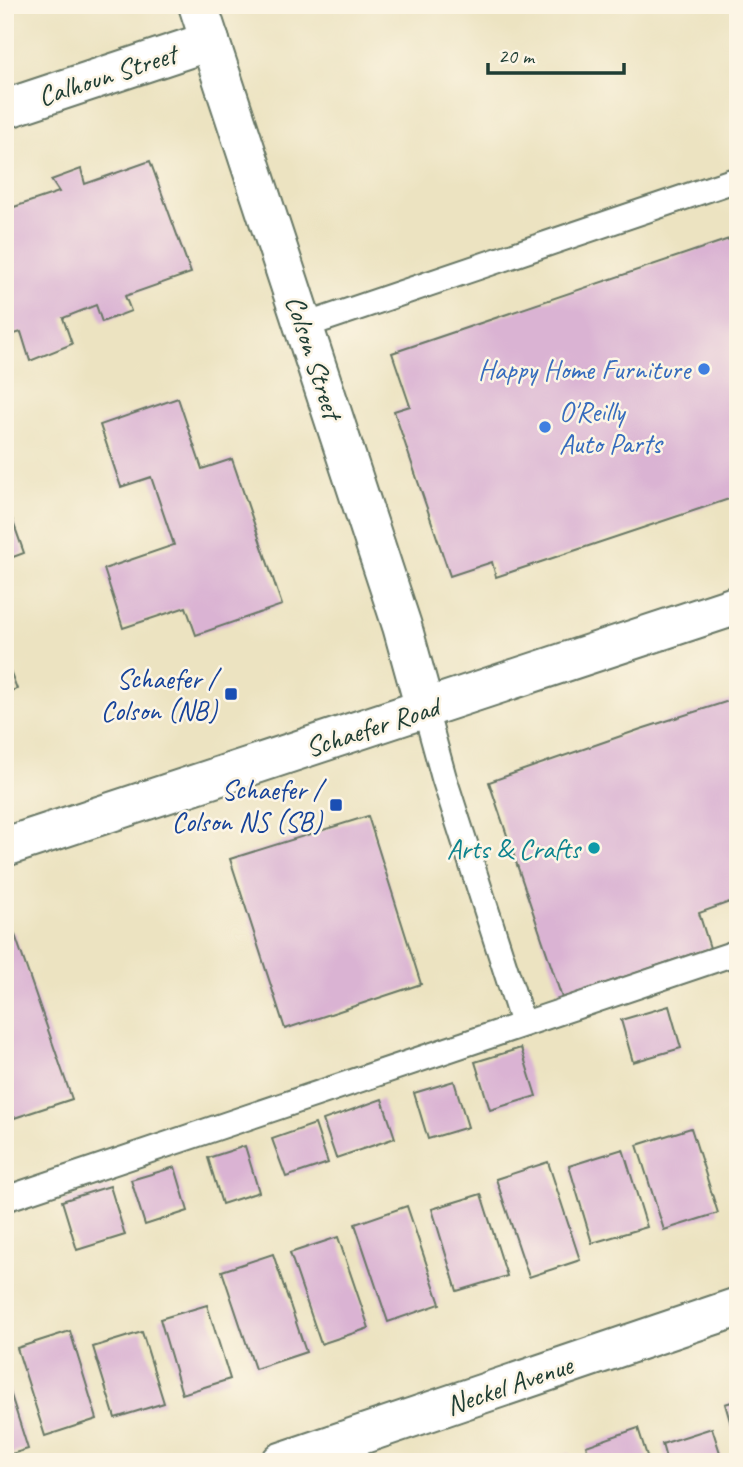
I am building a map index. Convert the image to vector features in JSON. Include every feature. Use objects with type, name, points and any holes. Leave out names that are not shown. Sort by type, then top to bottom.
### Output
[{"type":"street","name":"Colson Street","points":[[198,5],[402,626],[425,709]]},
{"type":"street","name":"Calhoun Street","points":[[5,109],[210,41]]},
{"type":"street","name":"Schaefer Road","points":[[5,847],[738,606]]},
{"type":"street","name":"Neckel Avenue","points":[[281,1462],[738,1307]]},
{"type":"lane","points":[[304,326],[738,179]]},
{"type":"lane","points":[[425,709],[444,778],[523,1024]]},
{"type":"lane","points":[[5,1199],[738,952]]},
{"type":"building","points":[[150,161],[191,273],[125,296],[131,311],[102,322],[96,305],[63,318],[72,344],[30,361],[21,332],[5,337],[5,210],[59,192],[51,180],[81,169],[85,184]]},
{"type":"building","points":[[738,236],[738,496],[496,577],[492,562],[450,576],[394,411],[410,406],[392,353]]},
{"type":"building","points":[[178,398],[202,469],[232,459],[282,605],[196,635],[186,607],[123,628],[104,569],[174,545],[151,477],[121,487],[100,425]]},
{"type":"building","points":[[5,499],[24,553],[5,560]]},
{"type":"building","points":[[5,657],[17,689],[5,693]]},
{"type":"building","name":"Arts & Crafts","points":[[738,698],[738,899],[699,913],[710,948],[562,998],[489,782]]},
{"type":"building","points":[[368,816],[421,984],[285,1029],[230,859]]},
{"type":"building","points":[[14,932],[72,1099],[5,1121],[5,936]]},
{"type":"building","points":[[669,1006],[681,1048],[633,1062],[621,1020]]},
{"type":"building","points":[[521,1048],[536,1096],[490,1110],[475,1062]]},
{"type":"building","points":[[454,1081],[468,1127],[428,1139],[414,1093]]},
{"type":"building","points":[[382,1099],[395,1138],[336,1158],[323,1120]]},
{"type":"building","points":[[315,1124],[328,1163],[286,1177],[272,1139]]},
{"type":"building","points":[[691,1128],[718,1213],[664,1230],[637,1145]]},
{"type":"building","points":[[245,1146],[259,1192],[222,1204],[208,1158]]},
{"type":"building","points":[[623,1149],[647,1227],[592,1243],[569,1166]]},
{"type":"building","points":[[548,1162],[580,1260],[529,1277],[496,1179]]},
{"type":"building","points":[[175,1167],[188,1211],[145,1225],[131,1180]]},
{"type":"building","points":[[110,1186],[125,1235],[77,1250],[62,1201]]},
{"type":"building","points":[[481,1194],[507,1276],[457,1291],[432,1209]]},
{"type":"building","points":[[407,1206],[440,1304],[388,1322],[355,1224]]},
{"type":"building","points":[[338,1237],[369,1328],[321,1344],[290,1253]]},
{"type":"building","points":[[273,1254],[306,1352],[255,1369],[222,1271]]},
{"type":"building","points":[[207,1305],[230,1379],[182,1394],[160,1319]]},
{"type":"building","points":[[70,1331],[97,1419],[45,1436],[17,1348]]},
{"type":"building","points":[[142,1332],[164,1403],[115,1418],[93,1347]]},
{"type":"building","points":[[5,1376],[28,1449],[5,1456]]},
{"type":"building","points":[[738,1400],[738,1445],[737,1445],[725,1404]]},
{"type":"building","points":[[638,1428],[649,1462],[592,1462],[586,1446]]},
{"type":"building","points":[[712,1428],[723,1462],[667,1462],[662,1444]]},
{"type":"building","points":[[569,1453],[572,1462],[545,1462],[545,1461]]},
{"type":"place","name":"Happy Home Furniture","points":[[704,369]]},
{"type":"place","name":"O'Reilly Auto Parts","points":[[545,427]]},
{"type":"place","name":"Schaefer / Colson (NB)","points":[[231,694]]},
{"type":"place","name":"Schaefer / Colson NS (SB)","points":[[336,805]]},
{"type":"place","name":"Arts & Crafts","points":[[594,848]]}]
